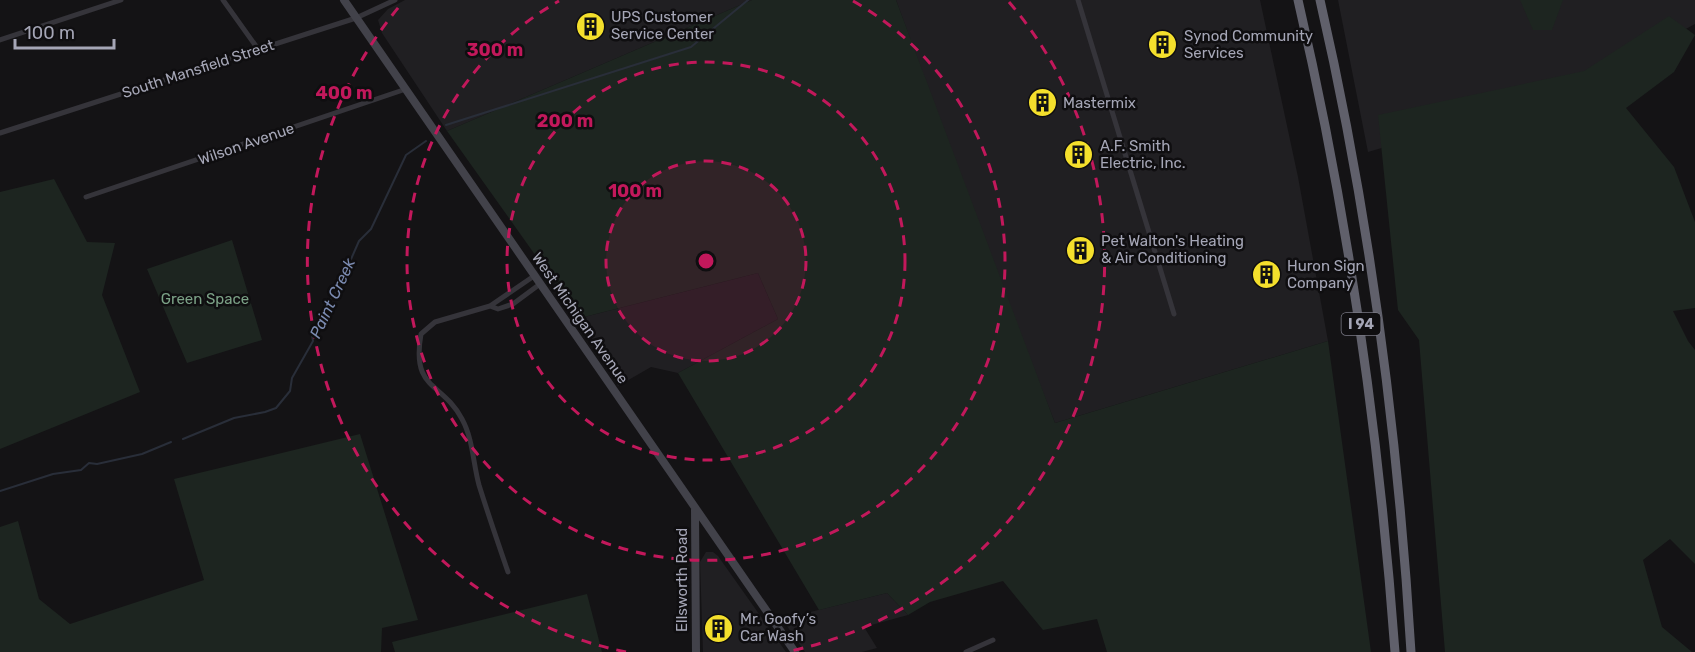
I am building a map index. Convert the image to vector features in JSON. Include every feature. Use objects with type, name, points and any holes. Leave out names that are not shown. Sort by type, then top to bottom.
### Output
[{"type":"highway","name":"I 94","points":[[1298,0],[1323,106],[1360,314],[1373,414],[1395,652]]},
{"type":"highway","name":"I 94","points":[[1320,0],[1339,88],[1388,391],[1412,652]]},
{"type":"main road","name":"West Michigan Avenue","points":[[344,0],[795,652]]},
{"type":"main road","name":"Ellsworth Road","points":[[695,508],[696,652]]},
{"type":"street","points":[[0,40],[122,0]]},
{"type":"street","points":[[223,0],[258,49]]},
{"type":"street","name":"South Mansfield Street","points":[[0,133],[356,18],[395,0]]},
{"type":"street","points":[[1078,0],[1174,314]]},
{"type":"street","name":"Wilson Avenue","points":[[86,197],[406,90]]},
{"type":"street","points":[[508,572],[479,485],[469,435],[461,417],[429,384],[421,370],[418,353],[420,334],[435,322],[490,306],[534,276]]},
{"type":"street","points":[[490,306],[498,309],[513,304],[540,284]]},
{"type":"street","points":[[966,652],[993,640]]},
{"type":"shaded area","points":[[405,0],[752,0],[447,131],[382,33],[378,20],[388,9]]},
{"type":"shaded area","points":[[896,0],[1260,0],[1298,177],[1328,341],[1055,423],[987,249]]},
{"type":"shaded area","points":[[1338,0],[1695,0],[1695,24],[1563,95],[1368,152]]},
{"type":"shaded area","points":[[758,273],[778,319],[678,373],[651,367],[618,386],[580,318]]},
{"type":"shaded area","points":[[706,552],[713,552],[718,556],[786,652],[703,652],[700,562]]},
{"type":"shaded area","points":[[887,593],[908,615],[864,627],[877,648],[862,652],[805,652],[782,619]]},
{"type":"green space","points":[[752,0],[896,0],[1055,423],[1328,341],[1371,652],[1107,652],[1097,619],[1043,630],[1003,581],[930,602],[908,615],[887,593],[819,610],[678,373],[778,319],[758,273],[580,318],[447,131]]},
{"type":"green space","points":[[1520,0],[1563,0],[1552,30],[1533,30]]},
{"type":"green space","points":[[1669,16],[1695,35],[1674,72],[1626,108],[1674,167],[1695,222],[1695,308],[1673,311],[1695,350],[1695,564],[1670,539],[1643,560],[1662,627],[1692,652],[1445,652],[1419,340],[1398,310],[1378,115],[1584,71]]},
{"type":"green space","points":[[54,179],[87,242],[115,243],[102,295],[140,392],[0,449],[0,192]]},
{"type":"green space","name":"Green Space","points":[[232,240],[262,340],[187,363],[147,269]]},
{"type":"green space","points":[[360,434],[418,620],[382,628],[381,652],[0,652],[0,527],[18,521],[39,599],[70,624],[204,580],[174,479]]},
{"type":"green space","points":[[587,594],[602,652],[395,652],[392,642]]},
{"type":"waterway","name":"Paint Creek","points":[[446,125],[691,47],[748,0]]},
{"type":"waterway","name":"Paint Creek","points":[[183,439],[234,418],[276,408],[290,391],[292,378],[313,341],[312,335],[324,322],[329,301],[337,291],[359,241],[371,229],[406,155],[426,141]]},
{"type":"waterway","name":"Paint Creek","points":[[0,491],[53,474],[81,470],[89,463],[97,464],[142,454],[171,442]]},
{"type":"place","name":"UPS Customer Service Center","points":[[590,26]]},
{"type":"place","name":"Synod Community Services","points":[[1163,45]]},
{"type":"place","name":"Mastermix","points":[[1042,103]]},
{"type":"place","name":"A.F. Smith Electric, Inc.","points":[[1079,155]]},
{"type":"place","name":"Pet Walton's Heating & Air Conditioning","points":[[1080,250]]},
{"type":"place","name":"Huron Sign Company","points":[[1266,275]]},
{"type":"place","name":"Mr. Goofy’s Car Wash","points":[[719,628]]}]
